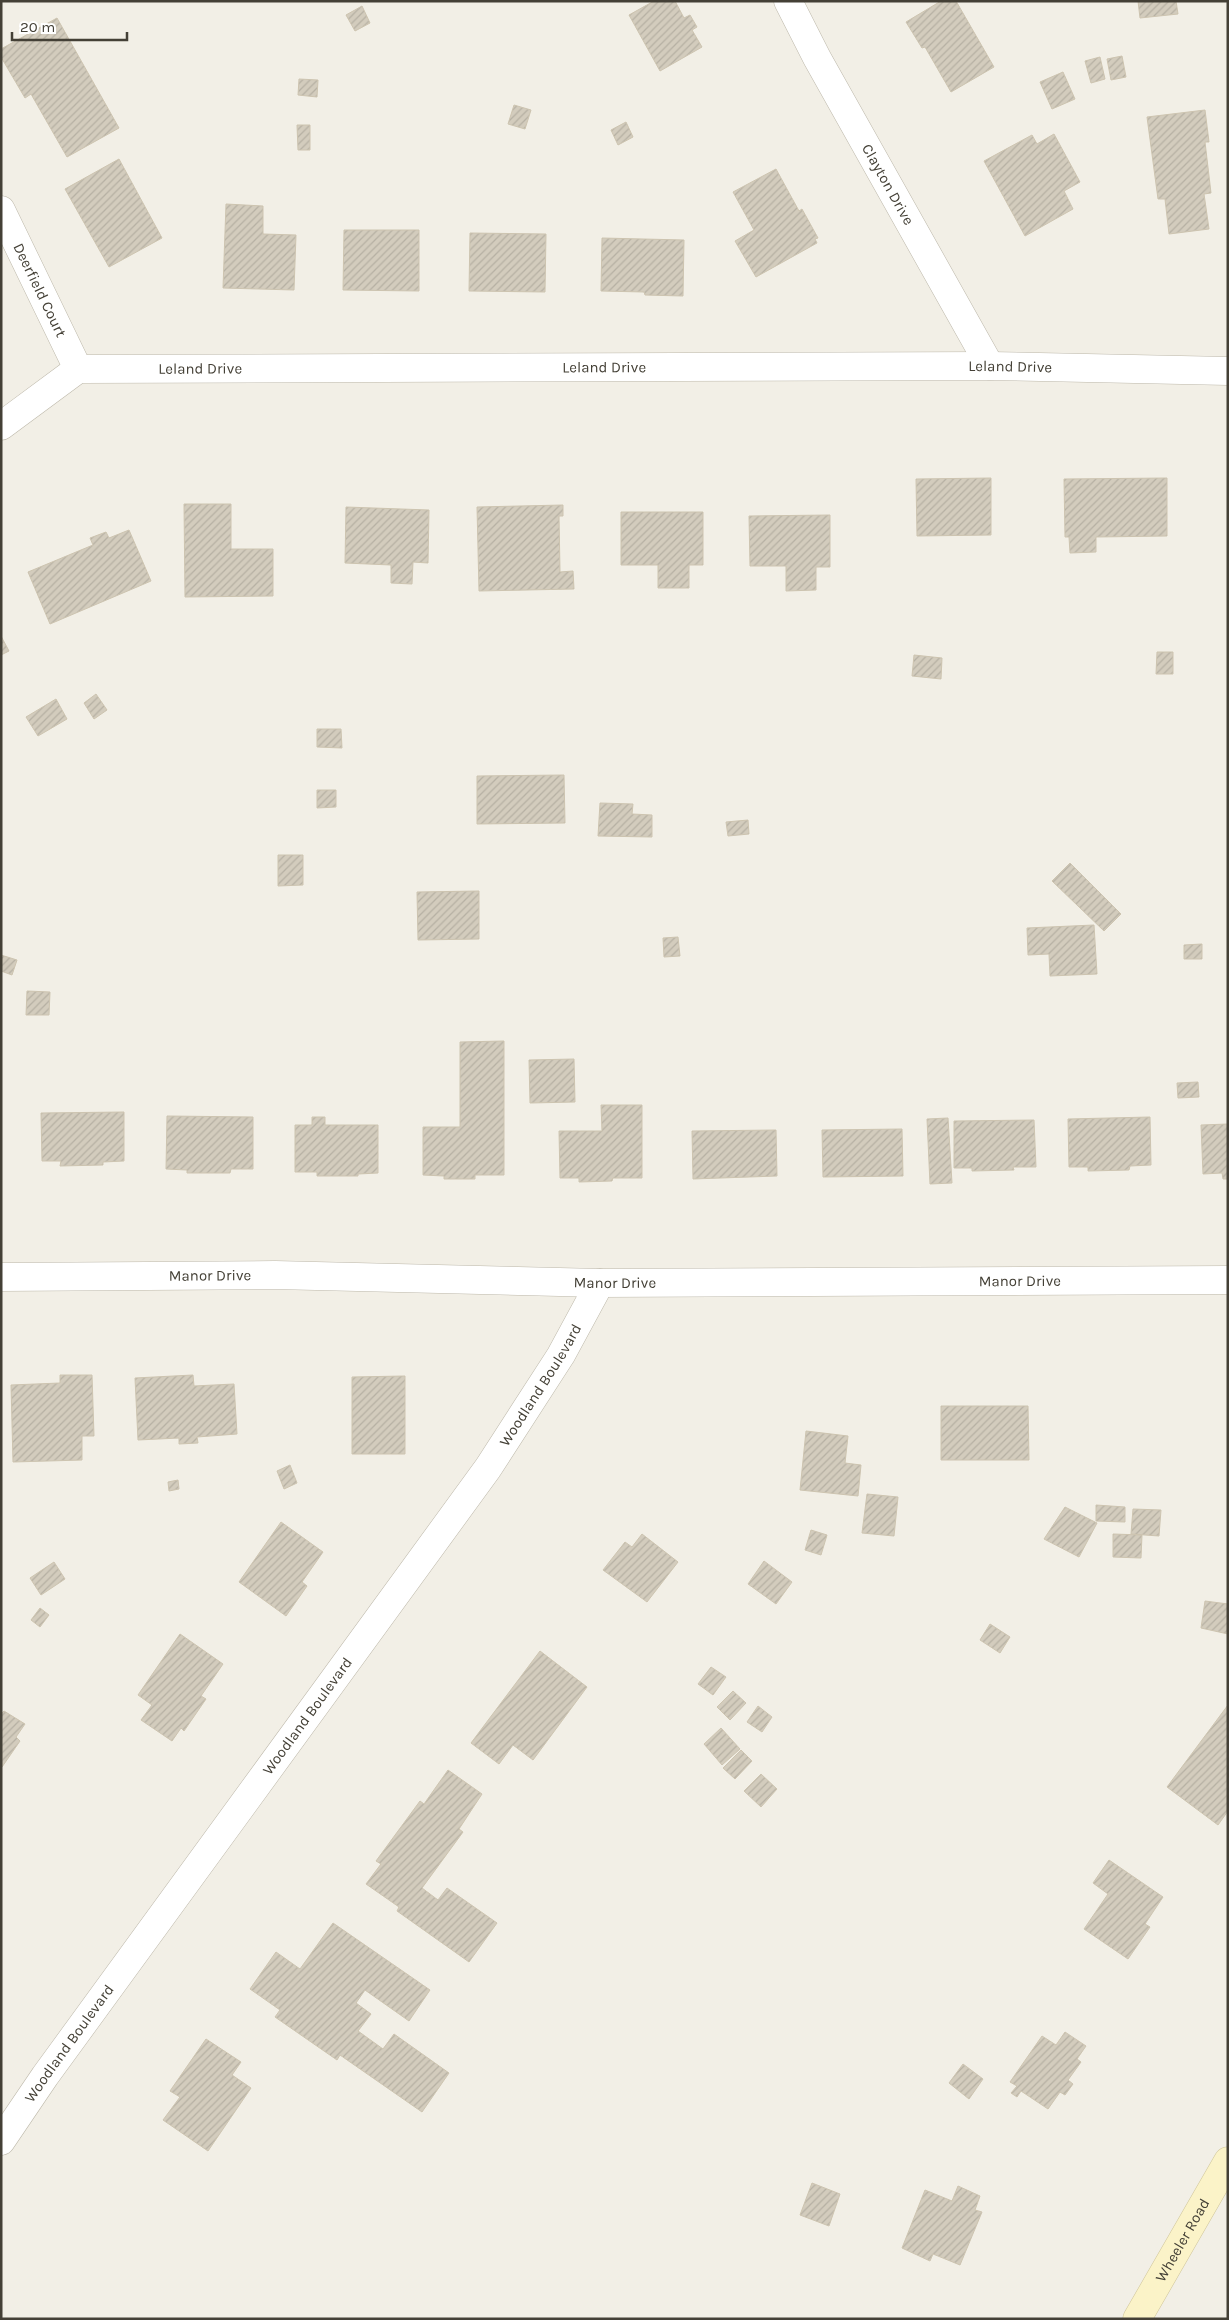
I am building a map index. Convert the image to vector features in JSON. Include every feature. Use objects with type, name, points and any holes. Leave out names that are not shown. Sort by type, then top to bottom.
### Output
[{"type":"main road","name":"Wheeler Road","points":[[1138,2319],[1228,2161]]},
{"type":"street","name":"Clayton Drive","points":[[788,1],[817,58],[990,366]]},
{"type":"street","name":"Deerfield Court","points":[[1,210],[78,369]]},
{"type":"street","name":"Leland Drive","points":[[78,369],[990,366],[1228,372]]},
{"type":"street","points":[[1,426],[78,369]]},
{"type":"street","name":"Manor Drive","points":[[1,1277],[275,1275],[600,1283],[1228,1280]]},
{"type":"street","name":"Woodland Boulevard","points":[[1,2141],[46,2076],[488,1468],[561,1355],[600,1283]]},
{"type":"building","points":[[654,1],[675,1],[684,18],[690,15],[697,27],[692,30],[702,47],[660,71],[629,15]]},
{"type":"building","points":[[941,1],[956,1],[994,67],[951,92],[925,47],[922,48],[906,22]]},
{"type":"building","points":[[1138,1],[1176,1],[1178,14],[1140,18]]},
{"type":"building","points":[[362,6],[370,23],[355,31],[346,15]]},
{"type":"building","points":[[57,18],[119,128],[67,157],[31,94],[25,98],[1,57],[1,49]]},
{"type":"building","points":[[1122,56],[1126,77],[1111,80],[1107,59]]},
{"type":"building","points":[[1100,57],[1105,79],[1091,83],[1085,61]]},
{"type":"building","points":[[1063,72],[1075,99],[1052,109],[1040,82]]},
{"type":"building","points":[[299,79],[318,80],[317,97],[298,95]]},
{"type":"building","points":[[514,105],[531,110],[525,129],[508,124]]},
{"type":"building","points":[[1205,110],[1209,142],[1205,142],[1211,193],[1204,194],[1209,229],[1169,234],[1165,199],[1158,199],[1147,117]]},
{"type":"building","points":[[626,122],[633,137],[618,145],[611,130]]},
{"type":"building","points":[[297,125],[310,125],[310,150],[298,150]]},
{"type":"building","points":[[1054,134],[1080,182],[1064,191],[1073,209],[1025,236],[984,161],[1032,135],[1037,144]]},
{"type":"building","points":[[119,159],[162,238],[109,267],[65,189]]},
{"type":"building","points":[[776,169],[799,211],[802,209],[818,238],[815,239],[817,243],[756,277],[735,241],[754,230],[733,192]]},
{"type":"building","points":[[226,204],[263,206],[263,234],[296,235],[294,290],[223,288]]},
{"type":"building","points":[[344,230],[419,230],[419,291],[343,290]]},
{"type":"building","points":[[470,233],[546,234],[545,292],[469,291]]},
{"type":"building","points":[[602,238],[684,240],[683,296],[645,295],[644,292],[601,291]]},
{"type":"building","points":[[991,478],[991,535],[917,536],[916,479]]},
{"type":"building","points":[[1167,478],[1167,536],[1096,537],[1096,552],[1070,553],[1069,537],[1065,537],[1064,479]]},
{"type":"building","points":[[184,504],[231,504],[231,549],[273,549],[273,596],[185,597]]},
{"type":"building","points":[[563,505],[563,516],[559,516],[560,572],[573,571],[574,589],[479,591],[477,507]]},
{"type":"building","points":[[346,507],[429,510],[428,563],[413,562],[412,584],[391,583],[391,565],[345,563]]},
{"type":"building","points":[[621,512],[703,512],[703,565],[689,565],[689,588],[658,588],[658,565],[621,565]]},
{"type":"building","points":[[830,515],[830,567],[816,567],[816,590],[786,591],[786,566],[750,566],[749,516]]},
{"type":"building","points":[[129,530],[151,581],[50,624],[28,572],[93,545],[90,538],[106,532],[109,538]]},
{"type":"building","points":[[1,636],[9,651],[1,655]]},
{"type":"building","points":[[1157,652],[1173,652],[1173,674],[1156,674]]},
{"type":"building","points":[[914,655],[942,658],[941,679],[912,676]]},
{"type":"building","points":[[96,694],[107,710],[94,719],[84,703]]},
{"type":"building","points":[[56,699],[67,719],[38,736],[26,717]]},
{"type":"building","points":[[317,729],[341,729],[342,748],[317,747]]},
{"type":"building","points":[[564,775],[565,823],[477,824],[477,776]]},
{"type":"building","points":[[317,790],[336,790],[336,807],[317,808]]},
{"type":"building","points":[[600,803],[633,804],[632,814],[652,815],[652,837],[598,836]]},
{"type":"building","points":[[748,820],[749,834],[728,836],[726,822]]},
{"type":"building","points":[[278,855],[303,855],[303,885],[278,886]]},
{"type":"building","points":[[1070,863],[1121,914],[1104,931],[1052,881]]},
{"type":"building","points":[[479,891],[479,939],[418,940],[417,892]]},
{"type":"building","points":[[1094,925],[1097,974],[1050,976],[1049,954],[1028,955],[1027,928]]},
{"type":"building","points":[[678,937],[680,956],[664,957],[663,938]]},
{"type":"building","points":[[1202,944],[1202,959],[1184,959],[1184,945]]},
{"type":"building","points":[[1,955],[17,960],[12,975],[1,971]]},
{"type":"building","points":[[27,991],[50,992],[49,1015],[26,1015]]},
{"type":"building","points":[[504,1041],[504,1175],[475,1175],[475,1179],[444,1179],[444,1176],[423,1175],[423,1127],[460,1127],[460,1042]]},
{"type":"building","points":[[574,1059],[575,1102],[530,1103],[529,1060]]},
{"type":"building","points":[[1198,1082],[1199,1097],[1178,1098],[1177,1083]]},
{"type":"building","points":[[601,1105],[642,1105],[642,1178],[613,1178],[612,1181],[579,1182],[579,1178],[560,1178],[559,1131],[602,1131]]},
{"type":"building","points":[[124,1112],[124,1161],[103,1162],[103,1165],[60,1166],[61,1161],[42,1161],[41,1113]]},
{"type":"building","points":[[167,1116],[253,1117],[253,1169],[231,1169],[230,1173],[187,1173],[187,1170],[166,1169]]},
{"type":"building","points":[[312,1117],[325,1117],[325,1125],[378,1125],[378,1173],[358,1174],[358,1176],[317,1176],[317,1172],[295,1172],[295,1125],[312,1125]]},
{"type":"building","points":[[1150,1117],[1151,1165],[1130,1166],[1129,1170],[1088,1171],[1088,1167],[1069,1167],[1068,1119]]},
{"type":"building","points":[[948,1118],[952,1183],[930,1184],[927,1119]]},
{"type":"building","points":[[1034,1120],[1036,1167],[1013,1167],[1014,1170],[972,1171],[972,1168],[954,1168],[954,1121]]},
{"type":"building","points":[[1228,1124],[1228,1179],[1223,1179],[1222,1173],[1203,1174],[1201,1125]]},
{"type":"building","points":[[902,1129],[903,1176],[823,1177],[822,1130]]},
{"type":"building","points":[[776,1130],[777,1176],[693,1179],[692,1131]]},
{"type":"building","points":[[60,1375],[92,1375],[94,1436],[82,1436],[82,1460],[13,1462],[11,1385],[60,1383]]},
{"type":"building","points":[[193,1375],[194,1386],[234,1384],[237,1434],[197,1437],[198,1443],[179,1444],[179,1438],[138,1440],[135,1378]]},
{"type":"building","points":[[405,1376],[405,1454],[352,1454],[352,1377]]},
{"type":"building","points":[[941,1406],[1028,1406],[1029,1460],[941,1460]]},
{"type":"building","points":[[806,1431],[848,1436],[845,1463],[861,1465],[858,1496],[800,1490]]},
{"type":"building","points":[[290,1465],[297,1483],[284,1489],[277,1471]]},
{"type":"building","points":[[178,1480],[179,1489],[169,1491],[168,1482]]},
{"type":"building","points":[[867,1494],[898,1497],[894,1536],[862,1533]]},
{"type":"building","points":[[1096,1505],[1125,1507],[1125,1522],[1096,1521]]},
{"type":"building","points":[[1065,1507],[1097,1523],[1079,1557],[1044,1539]]},
{"type":"building","points":[[1133,1509],[1161,1510],[1159,1536],[1131,1534]]},
{"type":"building","points":[[281,1522],[323,1552],[302,1582],[307,1586],[286,1616],[239,1582]]},
{"type":"building","points":[[811,1530],[827,1535],[821,1555],[805,1550]]},
{"type":"building","points":[[642,1534],[678,1562],[647,1602],[603,1570],[625,1542],[632,1547]]},
{"type":"building","points":[[1113,1534],[1142,1535],[1141,1558],[1113,1557]]},
{"type":"building","points":[[764,1561],[792,1582],[776,1604],[748,1584]]},
{"type":"building","points":[[54,1562],[65,1579],[41,1595],[30,1578]]},
{"type":"building","points":[[1205,1601],[1228,1604],[1228,1634],[1201,1628]]},
{"type":"building","points":[[40,1608],[49,1615],[40,1627],[31,1620]]},
{"type":"building","points":[[990,1624],[1010,1637],[1000,1653],[980,1640]]},
{"type":"building","points":[[180,1634],[223,1664],[201,1696],[206,1699],[184,1731],[181,1728],[172,1741],[141,1720],[152,1705],[138,1695]]},
{"type":"building","points":[[540,1651],[587,1687],[533,1760],[513,1745],[499,1764],[471,1743]]},
{"type":"building","points":[[711,1667],[726,1677],[713,1695],[698,1684]]},
{"type":"building","points":[[733,1691],[746,1703],[730,1720],[717,1707]]},
{"type":"building","points":[[1228,1705],[1228,1811],[1218,1825],[1167,1787]]},
{"type":"building","points":[[758,1706],[772,1717],[762,1732],[747,1722]]},
{"type":"building","points":[[4,1711],[25,1724],[16,1737],[20,1741],[2,1767],[1,1714]]},
{"type":"building","points":[[721,1728],[740,1749],[722,1765],[704,1744]]},
{"type":"building","points":[[741,1750],[752,1761],[735,1779],[723,1768]]},
{"type":"building","points":[[448,1770],[482,1794],[459,1829],[463,1832],[422,1888],[438,1900],[447,1888],[497,1923],[469,1962],[397,1911],[399,1907],[366,1884],[381,1864],[376,1861],[420,1801],[424,1804]]},
{"type":"building","points":[[761,1774],[777,1789],[761,1807],[744,1791]]},
{"type":"building","points":[[1109,1860],[1163,1897],[1145,1924],[1150,1927],[1128,1959],[1084,1929],[1108,1894],[1093,1883]]},
{"type":"building","points":[[333,1923],[430,1990],[409,2021],[365,1990],[356,2003],[371,2014],[358,2031],[383,2049],[394,2034],[449,2073],[422,2112],[340,2055],[337,2060],[275,2017],[280,2010],[250,1989],[276,1952],[300,1969]]},
{"type":"building","points":[[1065,2032],[1086,2046],[1077,2059],[1081,2062],[1068,2080],[1073,2084],[1065,2095],[1060,2092],[1048,2109],[1021,2091],[1017,2097],[1011,2093],[1017,2086],[1010,2082],[1042,2036],[1056,2045]]},
{"type":"building","points":[[206,2039],[241,2062],[232,2075],[251,2088],[208,2151],[163,2120],[180,2097],[170,2091]]},
{"type":"building","points":[[963,2064],[983,2079],[969,2099],[949,2083]]},
{"type":"building","points":[[812,2183],[840,2194],[829,2226],[800,2215]]},
{"type":"building","points":[[958,2186],[980,2196],[975,2210],[982,2212],[960,2265],[933,2254],[930,2261],[902,2248],[925,2190],[952,2201]]}]
